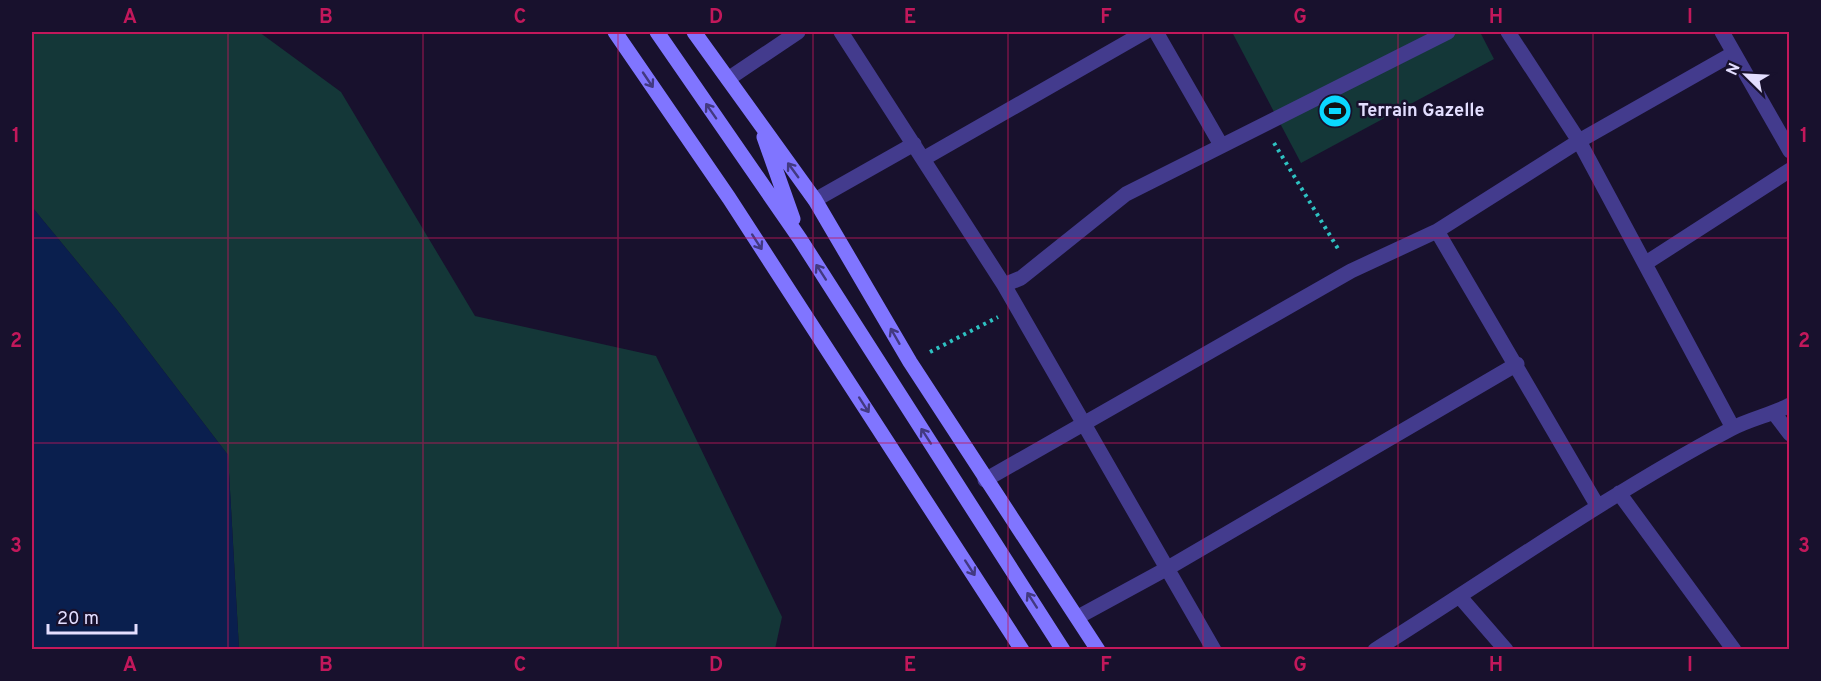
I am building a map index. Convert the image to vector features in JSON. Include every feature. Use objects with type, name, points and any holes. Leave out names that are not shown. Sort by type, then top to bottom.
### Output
[{"type":"main road","points":[[615,32],[735,208],[1022,650]]},
{"type":"main road","points":[[657,32],[800,239],[1063,650]]},
{"type":"main road","points":[[694,32],[815,200],[910,362],[1098,650]]},
{"type":"main road","points":[[759,122],[800,239]]},
{"type":"street","points":[[728,79],[798,32]]},
{"type":"street","points":[[841,32],[1004,285],[1214,650]]},
{"type":"street","points":[[923,159],[1145,32]]},
{"type":"street","points":[[1155,32],[1221,146]]},
{"type":"street","points":[[1004,285],[1021,278],[1126,194],[1448,32]]},
{"type":"street","points":[[1508,32],[1579,141],[1646,262],[1733,428]]},
{"type":"street","points":[[1722,32],[1790,151]]},
{"type":"street","points":[[985,480],[1351,271],[1437,231],[1579,141],[1734,53]]},
{"type":"street","points":[[815,200],[914,144]]},
{"type":"street","points":[[1646,262],[1790,170]]},
{"type":"street","points":[[1437,231],[1517,364],[1597,505]]},
{"type":"street","points":[[1078,617],[1168,568],[1517,364]]},
{"type":"street","points":[[1375,650],[1619,492],[1733,428],[1790,405]]},
{"type":"street","points":[[1774,413],[1790,434]]},
{"type":"street","points":[[1619,492],[1734,650]]},
{"type":"street","points":[[1460,597],[1506,650]]},
{"type":"path","points":[[1264,124],[1351,271]]},
{"type":"path","points":[[910,362],[1017,307]]},
{"type":"green space","points":[[32,32],[259,32],[341,92],[475,316],[656,356],[782,617],[775,649],[239,649],[228,455],[117,310],[32,207]]},
{"type":"green space","name":"Terrain Gazelle","points":[[1232,32],[1480,32],[1494,59],[1301,163]]},
{"type":"water","points":[[32,207],[117,310],[228,455],[239,649],[32,649]]},
{"type":"place","name":"Terrain Gazelle","points":[[1335,111]]}]
